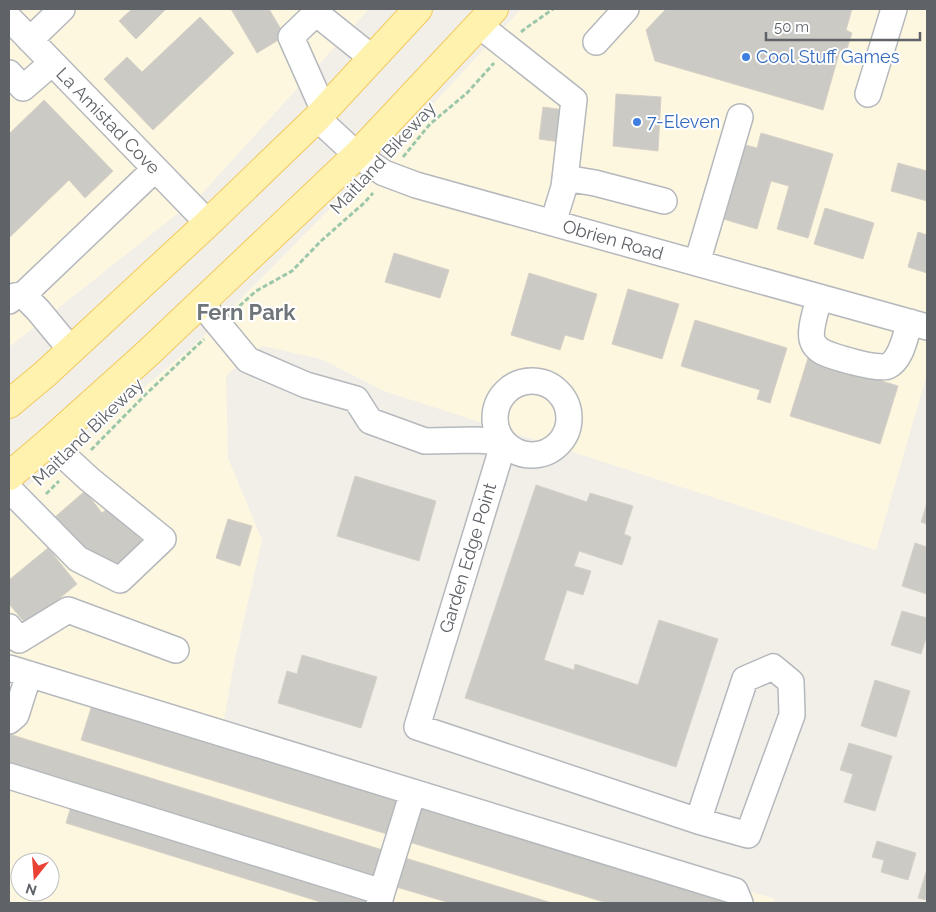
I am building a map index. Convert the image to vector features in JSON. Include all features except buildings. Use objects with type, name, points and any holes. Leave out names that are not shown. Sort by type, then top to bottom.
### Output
[{"type":"main road","points":[[9,408],[208,223],[320,115],[418,9]]},
{"type":"main road","points":[[9,476],[49,442],[201,303],[357,155],[487,17]]},
{"type":"street","points":[[30,40],[62,9]]},
{"type":"street","points":[[596,42],[626,9]]},
{"type":"street","points":[[868,94],[894,9]]},
{"type":"street","points":[[320,115],[291,37],[308,14],[372,58]]},
{"type":"street","points":[[487,17],[508,48],[574,100],[564,187],[553,223]]},
{"type":"street","name":"La Amistad Cove","points":[[9,18],[208,223]]},
{"type":"street","points":[[9,73],[23,88],[52,63]]},
{"type":"street","name":"Obrien Road","points":[[320,115],[357,155],[388,175],[416,185],[918,324]]},
{"type":"street","points":[[697,263],[740,117]]},
{"type":"street","points":[[70,350],[38,310],[16,298],[155,169]]},
{"type":"street","points":[[565,178],[595,182],[664,201]]},
{"type":"street","points":[[819,297],[811,336],[813,343],[820,351],[865,365],[878,368],[887,367],[894,361],[918,324]]},
{"type":"street","name":"Garden Edge Point","points":[[201,303],[248,360],[306,385],[356,399],[370,421],[425,441],[476,440],[504,442],[417,727],[698,822],[748,835],[792,715],[791,682],[773,667],[746,679],[698,822]]},
{"type":"street","points":[[9,489],[78,559],[120,580],[162,539],[49,442]]},
{"type":"street","points":[[9,628],[19,640],[68,610],[176,650]]},
{"type":"street","points":[[9,721],[16,715],[19,671],[735,891],[740,903]]},
{"type":"street","points":[[9,776],[380,898],[413,792]]},
{"type":"path","name":"Maitland Bikeway","points":[[29,510],[145,395],[256,291],[292,271],[321,241],[364,203],[430,124],[467,93],[526,28],[554,9]]},
{"type":"shaded area","points":[[15,9],[369,9],[199,197]]},
{"type":"shaded area","points":[[521,9],[927,9],[927,315],[420,174],[381,157]]},
{"type":"shaded area","points":[[9,35],[181,211],[9,347]]},
{"type":"shaded area","points":[[364,174],[413,197],[927,339],[927,374],[876,550],[384,391],[321,359],[262,346],[256,351],[225,315]]},
{"type":"shaded area","points":[[209,331],[237,366],[226,376],[228,458],[262,540],[234,663],[222,731],[775,899],[774,903],[9,903],[9,502]]},
{"type":"place","name":"Cool Stuff Games","points":[[746,57]]},
{"type":"place","name":"7-Eleven","points":[[637,122]]},
{"type":"district","name":"Fern Park","points":[[246,312]]}]
